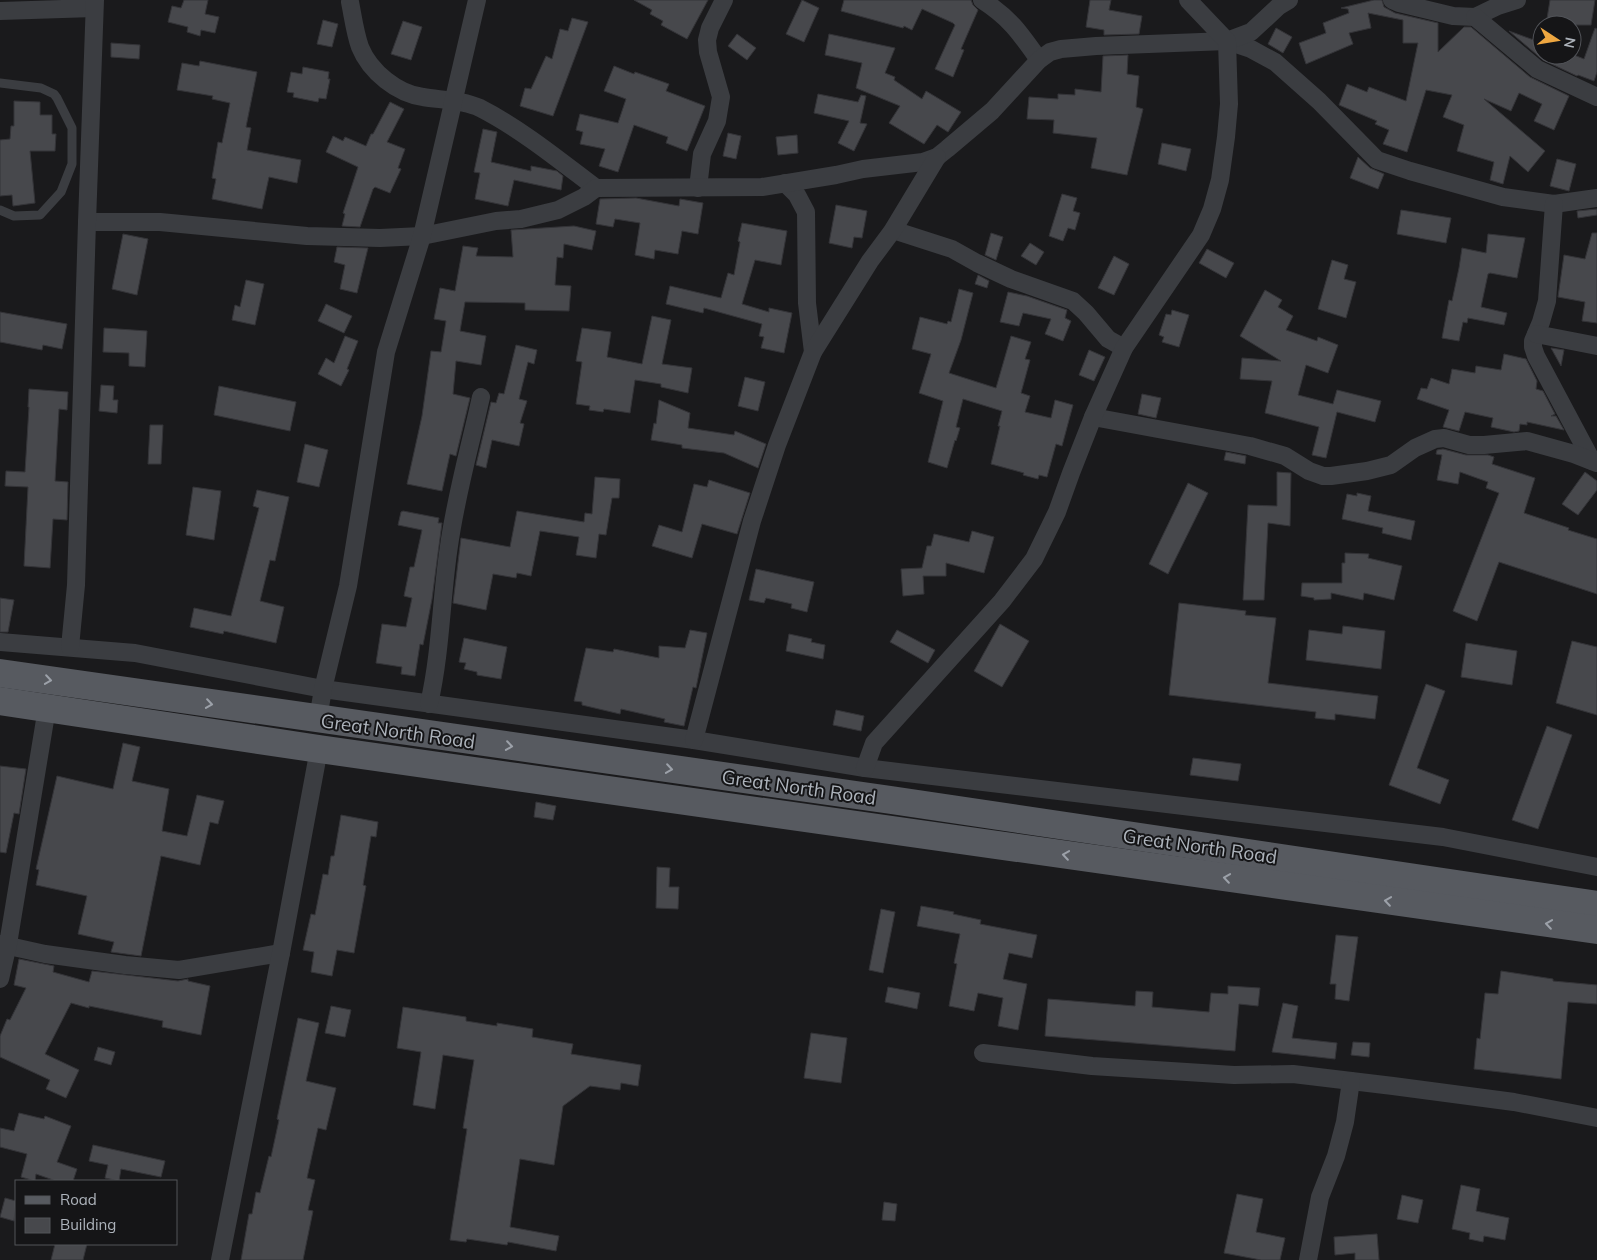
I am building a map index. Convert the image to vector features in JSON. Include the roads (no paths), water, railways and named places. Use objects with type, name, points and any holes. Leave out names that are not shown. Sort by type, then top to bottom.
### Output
[{"type":"main road","name":"Great North Road","points":[[0,673],[318,720],[891,800],[1597,904]]},
{"type":"main road","name":"Great North Road","points":[[0,701],[1597,930]]},
{"type":"street","points":[[318,720],[348,586],[386,352],[422,236],[477,0]]},
{"type":"street","points":[[698,188],[702,154],[717,121],[721,97],[708,52],[707,40],[710,28],[724,0]]},
{"type":"street","points":[[982,0],[1007,18],[1022,35],[1039,60]]},
{"type":"street","points":[[1188,0],[1227,41],[1251,49],[1276,62],[1319,100],[1377,160],[1503,197],[1554,204],[1597,198]]},
{"type":"street","points":[[694,740],[752,521],[777,445],[813,352],[870,261],[893,230],[937,157],[992,111],[1039,60],[1050,52],[1061,48],[1227,41],[1251,32],[1289,0]]},
{"type":"street","points":[[1392,0],[1453,16],[1475,17],[1498,6],[1517,0]]},
{"type":"street","points":[[350,2],[360,47],[368,62],[393,86],[405,93],[416,96],[477,106],[541,147],[596,188],[762,187],[863,169],[923,162],[937,157]]},
{"type":"street","points":[[0,11],[95,4],[86,222],[76,585],[70,647]]},
{"type":"street","points":[[1475,17],[1537,69],[1597,97]]},
{"type":"street","points":[[865,768],[874,743],[1002,601],[1034,559],[1057,512],[1093,417],[1124,348],[1201,235],[1212,209],[1220,180],[1226,137],[1229,104],[1227,41]]},
{"type":"street","points":[[785,183],[797,195],[806,212],[807,303],[813,352]]},
{"type":"street","points":[[86,222],[160,222],[307,236],[380,238],[422,236],[496,221],[520,219],[558,210],[584,197],[596,188]]},
{"type":"street","points":[[1554,204],[1547,301],[1533,346],[1536,356],[1595,462]]},
{"type":"street","points":[[893,230],[952,249],[976,263],[1073,301],[1086,313],[1108,340],[1124,348]]},
{"type":"street","points":[[1536,334],[1597,346]]},
{"type":"street","points":[[429,704],[434,682],[448,548],[457,497],[481,397]]},
{"type":"street","points":[[1093,417],[1257,448],[1285,456],[1309,471],[1324,476],[1368,471],[1391,465],[1414,448],[1435,439],[1444,438],[1469,445],[1527,441],[1595,462]]},
{"type":"street","points":[[0,642],[135,653],[324,689],[694,740],[865,768],[1443,837],[1597,867]]},
{"type":"street","points":[[0,979],[4,944],[46,708]]},
{"type":"street","points":[[220,1260],[281,953],[318,748]]},
{"type":"street","points":[[4,944],[55,955],[124,965],[179,970],[281,953]]},
{"type":"street","points":[[983,1054],[1092,1066],[1234,1074],[1293,1074],[1514,1102],[1597,1118]]},
{"type":"street","points":[[1308,1260],[1320,1196],[1336,1156],[1345,1122],[1351,1081]]},
{"type":"lane","points":[[0,83],[41,88],[54,94],[72,128],[72,164],[61,192],[40,215],[14,216],[0,210]]}]
